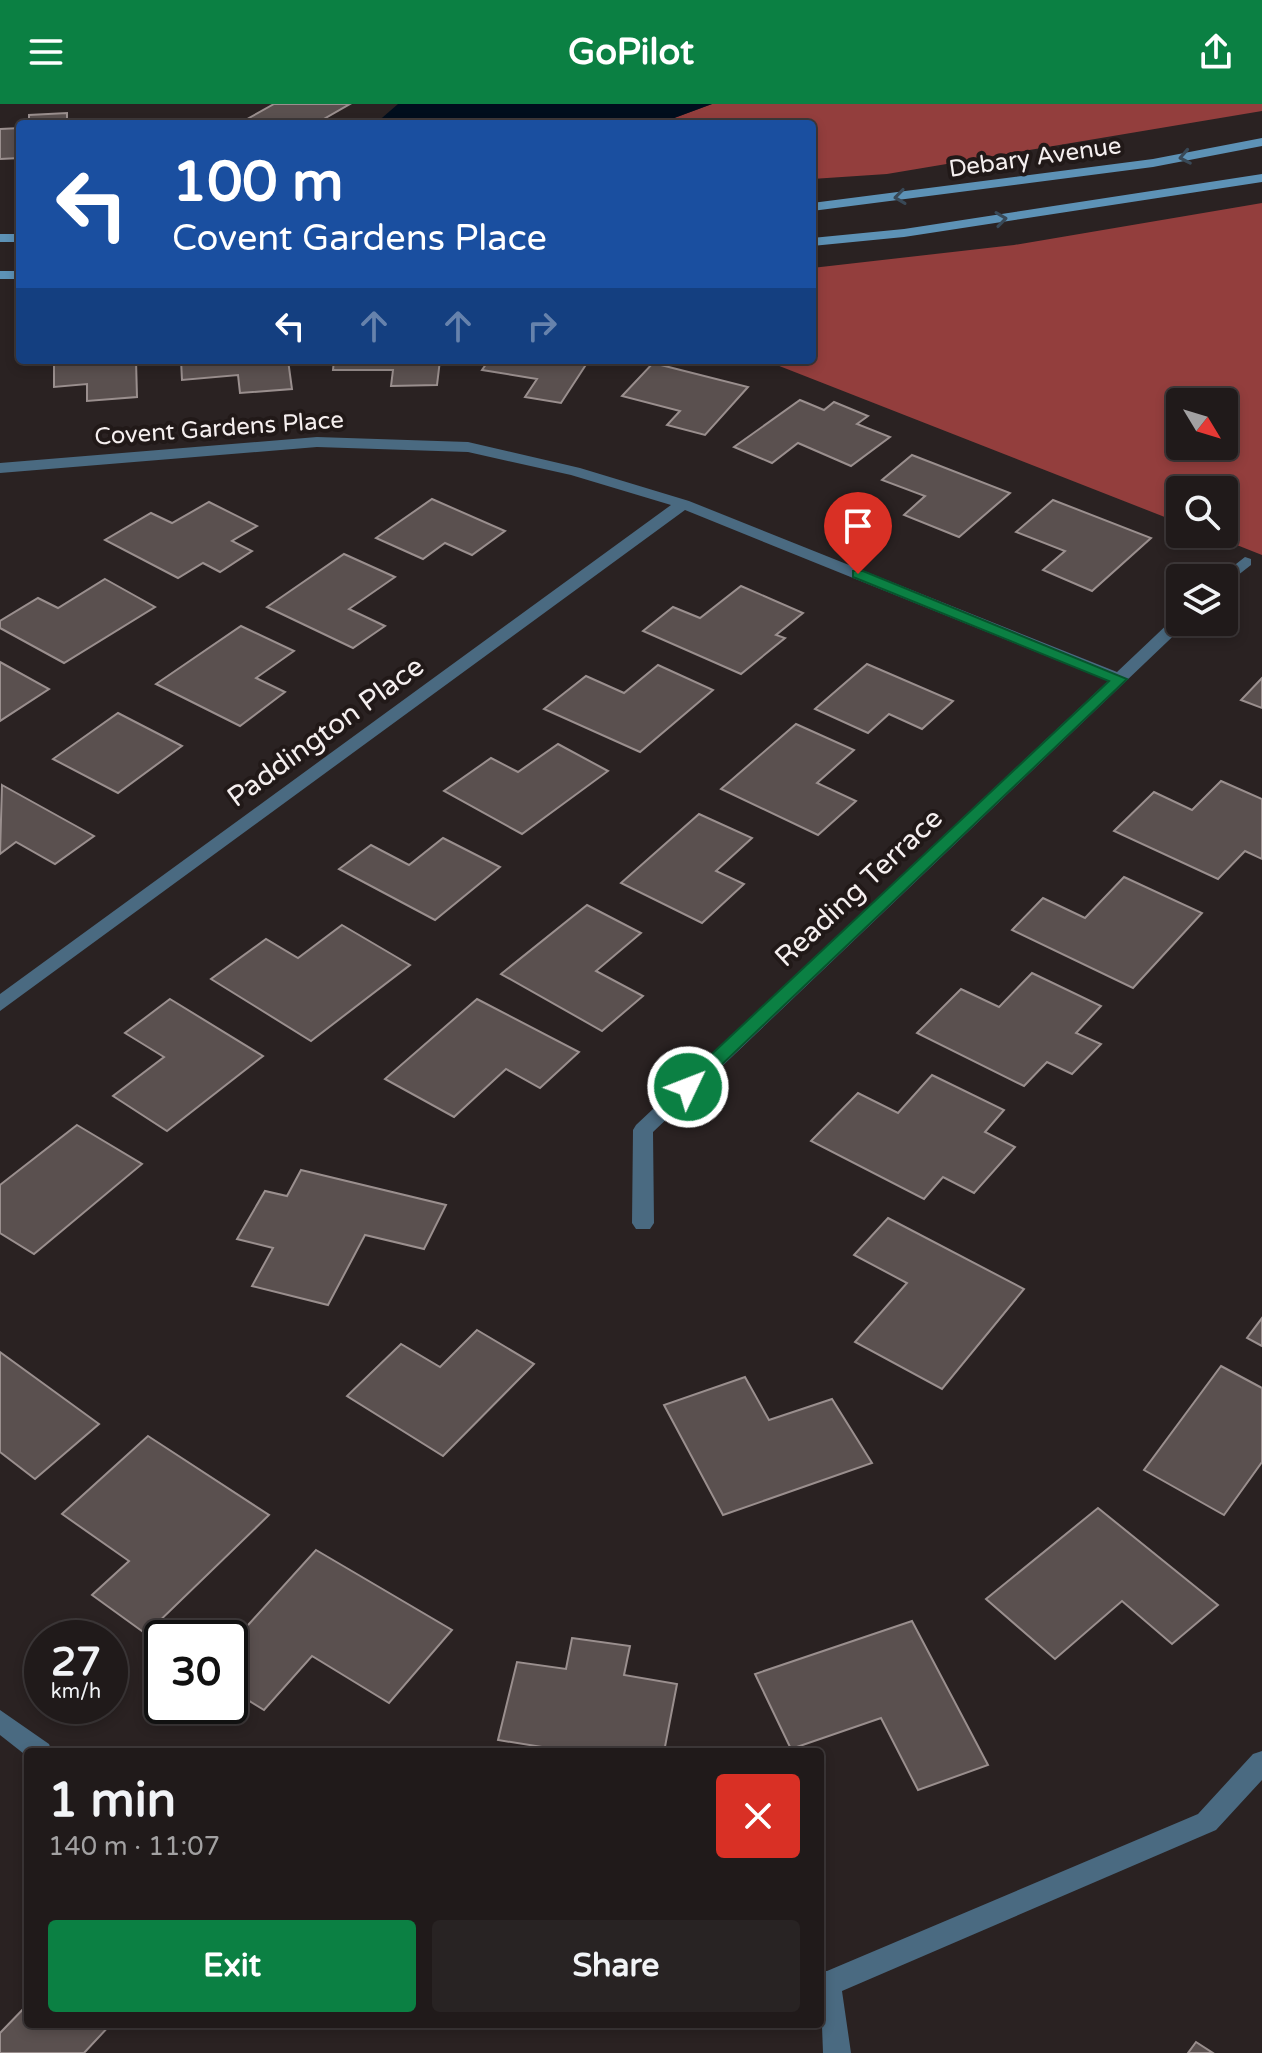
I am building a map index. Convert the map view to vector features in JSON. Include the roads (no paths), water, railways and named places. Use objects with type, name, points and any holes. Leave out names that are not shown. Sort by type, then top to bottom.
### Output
[{"type":"main road","name":"Debary Avenue","points":[[816,206],[1153,163],[1262,142]]},
{"type":"main road","name":"Debary Avenue","points":[[816,242],[935,229],[1262,178]]},
{"type":"street","name":"Covent Gardens Place","points":[[0,468],[317,442],[468,447],[575,471],[683,504],[1119,679]]},
{"type":"street","name":"Paddington Place","points":[[0,1004],[683,504]]},
{"type":"street","points":[[1238,568],[1245,562]]},
{"type":"street","name":"Reading Terrace","points":[[643,1223],[643,1130],[1166,635]]},
{"type":"street","points":[[0,1721],[35,1748]]},
{"type":"street","points":[[837,2053],[824,1984],[1207,1822],[1262,1762]]},
{"type":"water","points":[[398,104],[712,104],[669,120],[380,120]]}]
